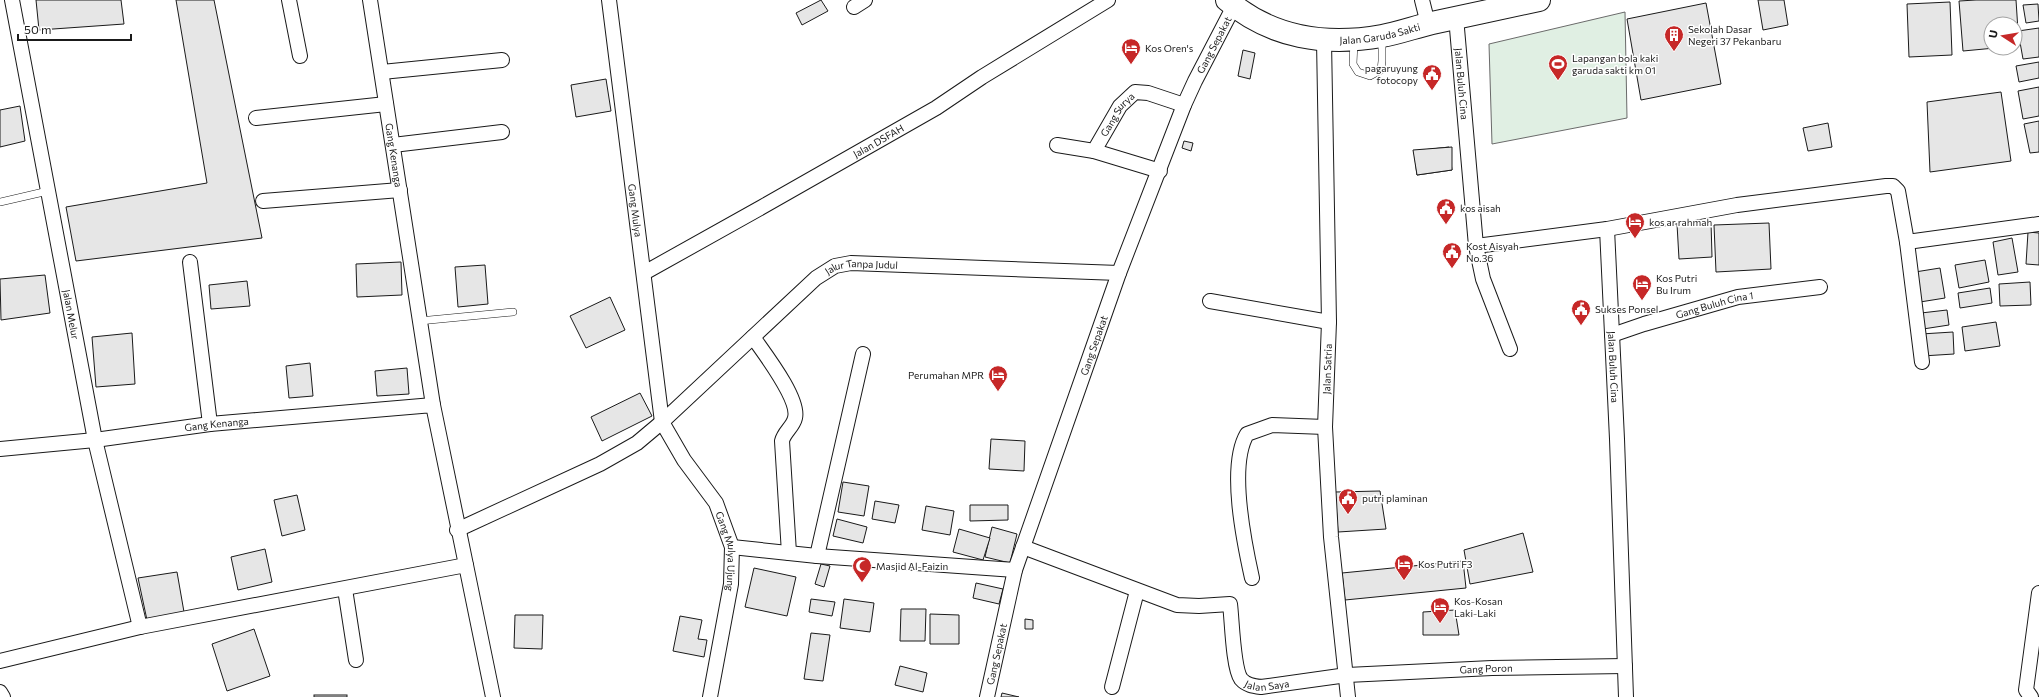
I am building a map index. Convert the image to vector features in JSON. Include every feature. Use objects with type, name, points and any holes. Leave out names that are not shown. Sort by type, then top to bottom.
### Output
[{"type":"highway","name":"Jalan Garuda Sakti","points":[[1231,3],[1255,19],[1274,28],[1294,35],[1324,41],[1382,36],[1456,17],[1539,0]]},
{"type":"street","name":"Jalan Melur","points":[[12,0],[95,440],[140,627]]},
{"type":"street","points":[[289,0],[300,56]]},
{"type":"street","name":"Gang Kenanga","points":[[370,0],[433,406],[457,530],[466,565],[493,697]]},
{"type":"street","name":"Gang Mulya","points":[[609,0],[662,422]]},
{"type":"street","name":"Jalan DSFAH","points":[[644,273],[936,108],[982,77],[1108,0]]},
{"type":"street","points":[[1422,0],[1428,24]]},
{"type":"street","name":"Gang Sepakat","points":[[987,697],[1015,570],[1023,547],[1120,273],[1184,105],[1231,3]]},
{"type":"street","name":"Jalan Buluh Cina","points":[[1456,17],[1476,246],[1483,280],[1510,349]]},
{"type":"street","name":"Jalan Satria","points":[[1324,41],[1329,322],[1325,427],[1331,537],[1347,675],[1348,697]]},
{"type":"street","points":[[382,72],[502,60]]},
{"type":"street","name":"Gang Surya","points":[[1094,151],[1120,106],[1132,93],[1138,91],[1148,93],[1184,105]]},
{"type":"street","points":[[256,118],[386,104]]},
{"type":"street","points":[[393,145],[502,132]]},
{"type":"street","points":[[1057,145],[1094,151],[1160,171]]},
{"type":"street","points":[[1476,246],[1607,229],[1737,206],[1893,186],[1898,192],[1908,242],[1922,362]]},
{"type":"street","points":[[263,201],[400,190]]},
{"type":"street","points":[[1908,242],[2039,224]]},
{"type":"street","name":"Jalan Buluh Cina","points":[[1607,229],[1626,697]]},
{"type":"street","points":[[190,262],[210,424]]},
{"type":"street","name":"Jalur Tanpa Judul","points":[[457,530],[600,464],[637,443],[662,422],[822,273],[834,266],[843,264],[1120,273]]},
{"type":"street","name":"Gang Buluh Cina 1","points":[[1612,335],[1644,324],[1738,297],[1820,287]]},
{"type":"street","points":[[1210,301],[1329,322]]},
{"type":"street","points":[[753,338],[782,381],[795,408],[795,419],[782,437],[788,553]]},
{"type":"street","points":[[818,556],[863,354]]},
{"type":"street","name":"Gang Kenanga","points":[[0,449],[95,440],[210,424],[433,406]]},
{"type":"street","name":"Gang Mulya Ujung","points":[[662,422],[684,460],[716,503],[732,547],[731,584],[710,697]]},
{"type":"street","points":[[1252,578],[1246,549],[1239,487],[1241,444],[1246,434],[1272,425],[1325,427]]},
{"type":"street","points":[[732,547],[818,556],[1015,570]]},
{"type":"street","points":[[1023,547],[1094,572],[1137,591],[1112,687]]},
{"type":"street","points":[[0,661],[140,627],[466,565]]},
{"type":"street","points":[[345,589],[356,660]]},
{"type":"street","name":"Jalan Saya","points":[[1137,591],[1177,605],[1200,606],[1230,604],[1236,665],[1241,678],[1249,685],[1261,687],[1347,675]]},
{"type":"street","points":[[2031,697],[2026,690],[2039,593]]},
{"type":"street","name":"Gang Poron","points":[[1347,675],[1492,668],[1625,666]]},
{"type":"street","points":[[0,692],[3,697]]},
{"type":"lane","points":[[1354,39],[1353,64],[1358,72],[1370,76],[1380,70],[1382,61],[1382,36]]},
{"type":"lane","points":[[0,202],[48,191]]},
{"type":"lane","points":[[419,321],[512,312]]},
{"type":"green space","name":"Lapangan bola kaki garuda sakti km 01","points":[[1625,12],[1627,118],[1492,144],[1489,44]]},
{"type":"building","points":[[36,0],[121,0],[124,24],[39,30]]},
{"type":"building","points":[[176,0],[214,0],[262,238],[76,261],[66,207],[207,183]]},
{"type":"building","points":[[821,0],[828,11],[802,25],[796,13]]},
{"type":"building","points":[[1758,0],[1784,0],[1788,25],[1763,30]]},
{"type":"building","points":[[2016,0],[2017,16],[1983,16],[1983,49],[1963,51],[1959,1]]},
{"type":"building","points":[[1950,2],[1952,55],[1909,57],[1907,4]]},
{"type":"building","name":"Sekolah Dasar Negeri 37 Pekanbaru","points":[[1706,3],[1721,84],[1641,100],[1627,19]]},
{"type":"building","points":[[2038,4],[2039,21],[2026,23],[2023,5]]},
{"type":"building","points":[[2039,28],[2039,57],[2023,59],[2023,30]]},
{"type":"building","points":[[1243,50],[1255,53],[1250,79],[1238,76]]},
{"type":"building","points":[[2039,62],[2039,78],[2019,82],[2016,66]]},
{"type":"building","points":[[606,79],[611,111],[576,117],[571,85]]},
{"type":"building","points":[[2039,87],[2039,116],[2023,119],[2018,91]]},
{"type":"building","points":[[2001,92],[2011,161],[1930,172],[1927,102]]},
{"type":"building","points":[[20,106],[25,141],[0,147],[0,110]]},
{"type":"building","points":[[2039,121],[2039,152],[2030,153],[2024,124]]},
{"type":"building","points":[[1828,123],[1832,147],[1808,151],[1803,128]]},
{"type":"building","points":[[1184,141],[1193,143],[1191,151],[1182,148]]},
{"type":"building","points":[[1449,147],[1452,170],[1417,175],[1414,151]]},
{"type":"building","points":[[1452,147],[1452,170],[1417,175],[1413,150]]},
{"type":"building","points":[[1711,222],[1712,257],[1679,259],[1677,224]]},
{"type":"building","points":[[1769,223],[1771,269],[1716,272],[1714,225]]},
{"type":"building","points":[[2028,232],[2039,233],[2039,265],[2026,264]]},
{"type":"building","points":[[2012,238],[2018,272],[1998,275],[1993,242]]},
{"type":"building","points":[[1985,260],[1989,282],[1959,288],[1955,265]]},
{"type":"building","points":[[401,262],[402,295],[357,297],[356,264]]},
{"type":"building","points":[[485,265],[488,304],[458,307],[455,267]]},
{"type":"building","points":[[1940,268],[1945,298],[1920,302],[1915,272]]},
{"type":"building","points":[[45,275],[50,313],[1,320],[0,279]]},
{"type":"building","points":[[247,281],[250,306],[211,309],[209,285]]},
{"type":"building","points":[[2030,282],[2031,305],[2000,306],[1999,284]]},
{"type":"building","points":[[1990,288],[1992,303],[1960,308],[1958,293]]},
{"type":"building","points":[[610,297],[625,330],[586,348],[570,316]]},
{"type":"building","points":[[1947,310],[1949,325],[1923,329],[1921,313]]},
{"type":"building","points":[[1996,322],[2000,346],[1965,351],[1962,327]]},
{"type":"building","points":[[1953,332],[1954,354],[1922,356],[1921,334]]},
{"type":"building","points":[[132,333],[135,384],[96,387],[92,337]]},
{"type":"building","points":[[310,363],[313,396],[289,398],[286,366]]},
{"type":"building","points":[[407,368],[409,394],[377,396],[375,371]]},
{"type":"building","points":[[640,393],[652,416],[602,441],[591,417]]},
{"type":"building","points":[[991,439],[1025,441],[1024,471],[989,469]]},
{"type":"building","points":[[843,482],[869,486],[864,516],[838,512]]},
{"type":"building","points":[[1380,491],[1386,529],[1338,532],[1335,492]]},
{"type":"building","points":[[297,495],[305,530],[282,536],[274,500]]},
{"type":"building","points":[[875,501],[899,505],[895,523],[872,519]]},
{"type":"building","points":[[970,505],[1008,505],[1008,520],[970,521]]},
{"type":"building","points":[[926,506],[954,511],[950,535],[922,530]]},
{"type":"building","points":[[837,519],[867,527],[863,543],[833,536]]},
{"type":"building","points":[[992,527],[1017,534],[1010,563],[985,557]]},
{"type":"building","points":[[959,529],[990,538],[983,560],[953,552]]},
{"type":"building","points":[[1523,533],[1533,572],[1470,584],[1464,550]]},
{"type":"building","points":[[265,549],[272,582],[238,590],[231,557]]},
{"type":"building","name":"Kos Putri F3","points":[[1463,561],[1466,588],[1345,600],[1342,573]]},
{"type":"building","points":[[821,564],[830,566],[824,587],[815,584]]},
{"type":"building","points":[[754,568],[796,577],[787,616],[745,607]]},
{"type":"building","points":[[177,572],[184,612],[147,620],[138,578]]},
{"type":"building","points":[[976,583],[1003,589],[999,604],[973,598]]},
{"type":"building","points":[[811,599],[835,602],[832,616],[809,612]]},
{"type":"building","points":[[844,599],[874,603],[870,632],[840,628]]},
{"type":"building","points":[[901,609],[926,609],[925,641],[900,641]]},
{"type":"building","name":"Kos-Kosan Laki-Laki","points":[[1455,610],[1459,635],[1423,635],[1423,612]]},
{"type":"building","points":[[930,614],[959,615],[959,644],[930,644]]},
{"type":"building","points":[[515,615],[543,615],[542,649],[514,648]]},
{"type":"building","points":[[680,616],[702,620],[698,639],[707,640],[704,657],[673,651]]},
{"type":"building","points":[[1025,619],[1033,620],[1033,629],[1025,629]]},
{"type":"building","points":[[254,629],[270,676],[227,691],[212,644]]},
{"type":"building","points":[[811,633],[830,635],[823,681],[804,679]]},
{"type":"building","points":[[900,666],[927,673],[923,692],[895,685]]},
{"type":"building","points":[[1002,693],[1019,697],[1001,697]]},
{"type":"building","points":[[314,695],[347,695],[347,697],[314,697]]},
{"type":"place","name":"Sekolah Dasar Negeri 37 Pekanbaru","points":[[1674,52]]},
{"type":"place","name":"Kos Oren's","points":[[1131,65]]},
{"type":"place","name":"Lapangan bola kaki garuda sakti km 01","points":[[1558,81]]},
{"type":"place","name":"pagaruyung fotocopy","points":[[1432,91]]},
{"type":"place","name":"kos aisah","points":[[1446,225]]},
{"type":"place","name":"kos ar rahmah","points":[[1635,239]]},
{"type":"place","name":"Kost Aisyah No.36","points":[[1452,269]]},
{"type":"place","name":"Kos Putri Bu Irum","points":[[1642,301]]},
{"type":"place","name":"Sukses Ponsel","points":[[1581,326]]},
{"type":"place","name":"Perumahan MPR","points":[[998,392]]},
{"type":"place","name":"putri plaminan","points":[[1348,515]]},
{"type":"place","name":"Kos Putri F3","points":[[1404,581]]},
{"type":"place","name":"Masjid Al-Faizin","points":[[862,583]]},
{"type":"place","name":"Kos-Kosan Laki-Laki","points":[[1440,624]]}]
